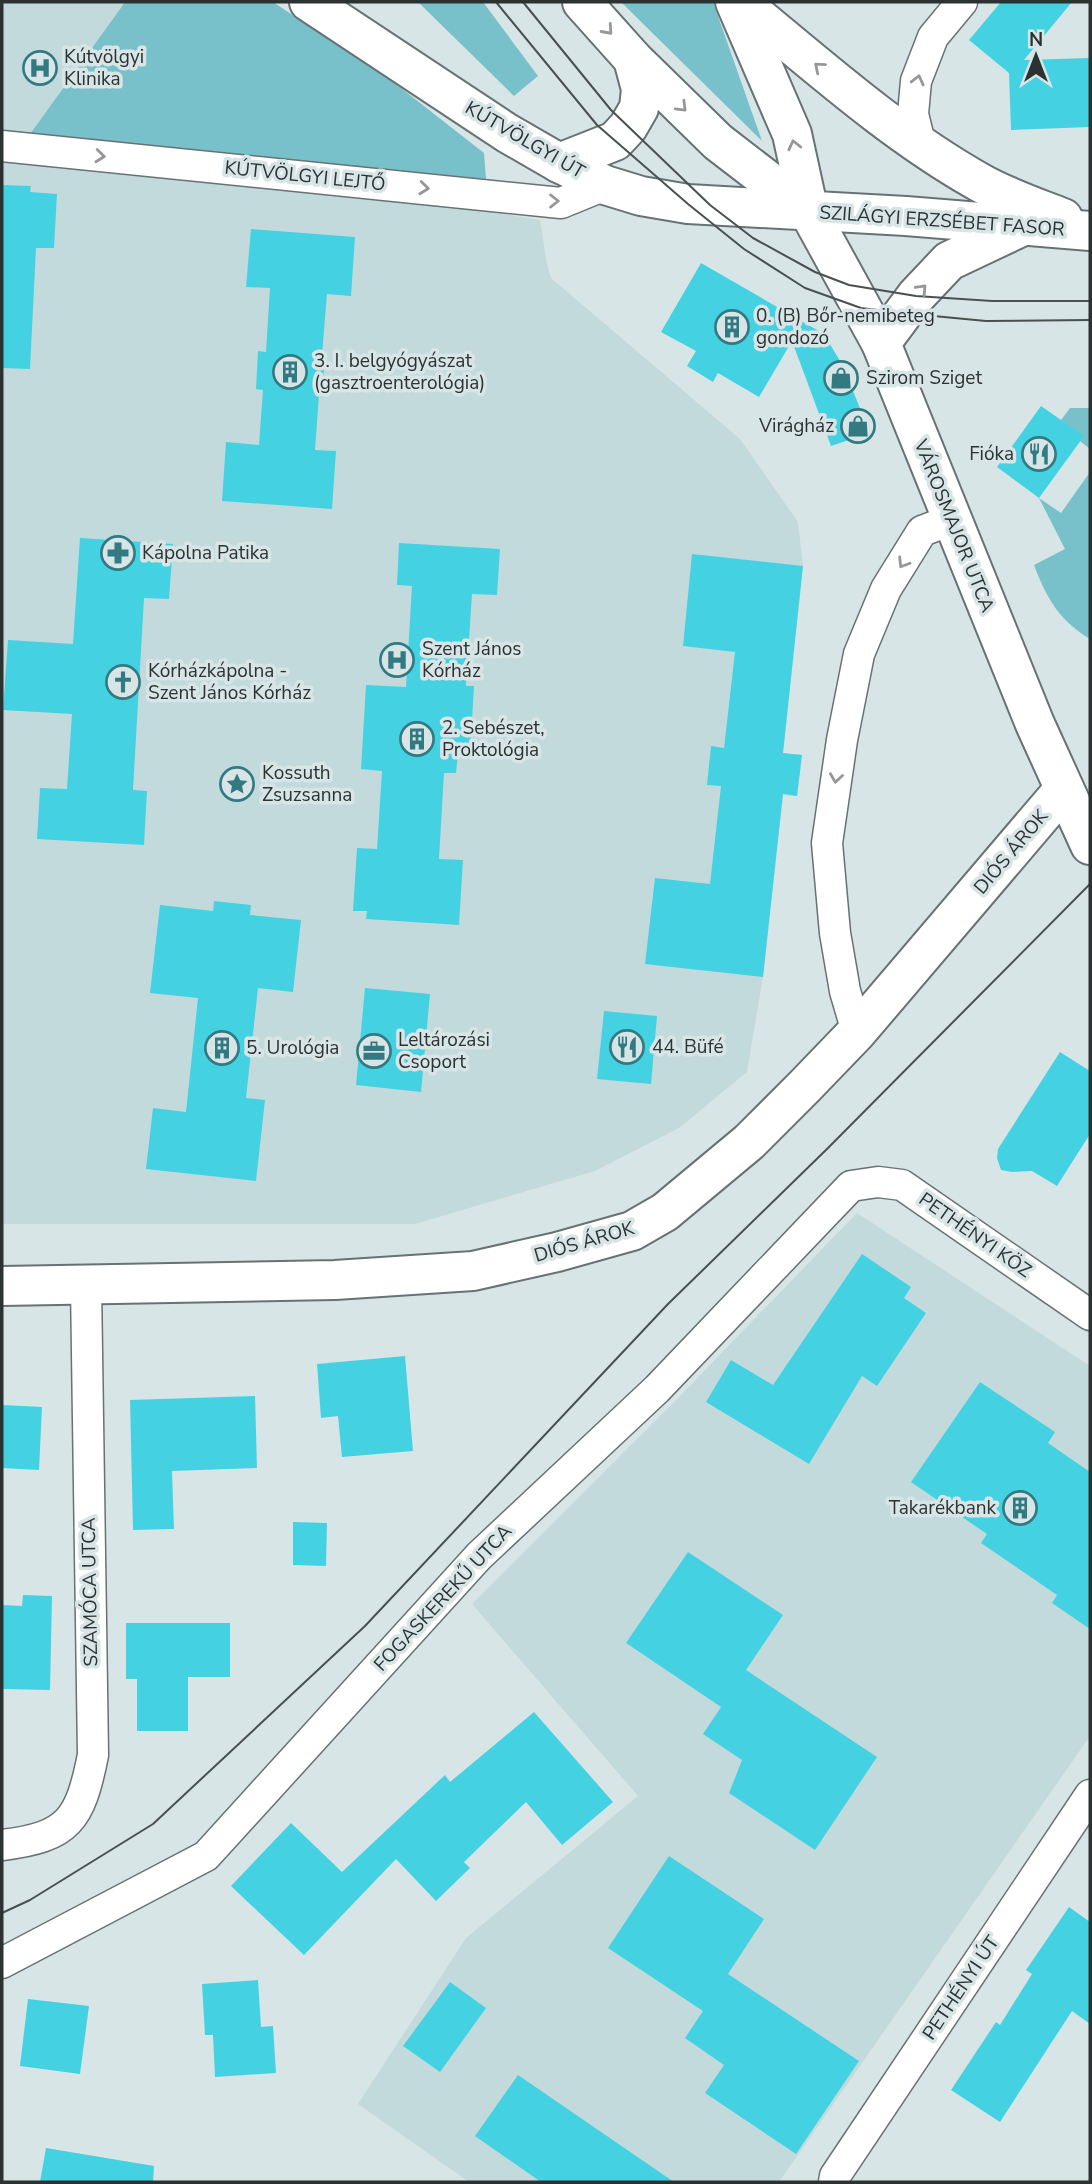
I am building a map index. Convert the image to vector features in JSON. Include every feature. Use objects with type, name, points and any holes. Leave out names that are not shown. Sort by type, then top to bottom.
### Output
[{"type":"street","name":"KÚTVÖLGYI ÚT","points":[[309,2],[507,133],[559,163],[606,185],[641,196],[688,204],[809,212]]},
{"type":"street","name":"SZILÁGYI ERZSÉBET FASOR","points":[[582,2],[634,59],[718,142],[809,212],[906,216],[1090,231]]},
{"type":"street","points":[[738,2],[792,134],[809,212]]},
{"type":"street","name":"SZILÁGYI ERZSÉBET FASOR","points":[[738,2],[872,111],[921,147],[981,183],[1090,231]]},
{"type":"street","points":[[921,147],[914,114],[916,81],[933,37],[962,2]]},
{"type":"street","points":[[559,163],[615,141],[628,127],[639,108],[641,89],[634,59]]},
{"type":"street","name":"KÚTVÖLGYI LEJTŐ","points":[[2,146],[561,203],[606,185]]},
{"type":"street","name":"VÁROSMAJOR UTCA","points":[[809,212],[880,343],[951,520],[1090,845]]},
{"type":"street","points":[[880,343],[909,304],[949,261],[1023,226]]},
{"type":"street","points":[[857,1032],[845,991],[835,933],[827,843],[842,740],[859,654],[886,589],[922,531],[951,520]]},
{"type":"street","name":"DIÓS ÁROK","points":[[2,1286],[335,1280],[472,1270],[558,1252],[632,1231],[665,1212],[749,1142],[857,1032],[1064,789]]},
{"type":"street","name":"PETHÉNYI KÖZ","points":[[851,1186],[878,1182],[902,1185],[1090,1315]]},
{"type":"street","name":"FOGASKEREKŰ UTCA","points":[[2,1963],[206,1856],[479,1556],[657,1389],[851,1186]]},
{"type":"street","name":"SZAMÓCA UTCA","points":[[2,1845],[33,1842],[68,1824],[82,1802],[93,1755],[86,1285]]},
{"type":"street","name":"PETHÉNYI ÚT","points":[[834,2182],[835,2176],[1090,1795]]},
{"type":"shaded area","name":"Kútvölgyi Klinika","points":[[2,2],[125,2],[28,137],[2,134]]},
{"type":"shaded area","points":[[125,2],[273,2],[392,81],[484,153],[486,179],[351,172],[28,137]]},
{"type":"shaded area","points":[[418,2],[483,2],[538,76],[514,96]]},
{"type":"shaded area","points":[[621,2],[713,2],[762,141]]},
{"type":"shaded area","name":"Szent János Kórház","points":[[2,154],[374,193],[540,220],[551,278],[740,439],[798,522],[803,566],[783,753],[802,755],[797,796],[783,795],[763,977],[747,1072],[679,1128],[595,1171],[415,1224],[2,1224]]},
{"type":"shaded area","points":[[1070,408],[1090,408],[1090,449],[1061,420]]},
{"type":"shaded area","points":[[1090,472],[1090,639],[1055,608],[1034,565],[1065,549],[1039,498],[1061,513]]},
{"type":"shaded area","points":[[857,1213],[1090,1366],[1090,1736],[779,2182],[469,2182],[358,2104],[466,1938],[638,1796],[472,1604],[675,1401]]},
{"type":"building","points":[[1001,2],[1072,2],[1024,60],[1090,58],[1090,127],[1011,130],[1009,73],[969,40]]},
{"type":"building","points":[[2,185],[31,186],[30,192],[57,194],[54,248],[36,248],[30,369],[2,368]]},
{"type":"building","name":"3. I. belgyógyászat (gasztroenterológia)","points":[[251,229],[355,237],[351,296],[327,294],[322,395],[319,395],[315,450],[336,451],[332,509],[222,501],[226,442],[259,445],[263,390],[256,389],[258,351],[266,352],[270,288],[246,287]]},
{"type":"building","name":"0. (B) Bőr-nemibeteg gondozó","points":[[701,263],[824,334],[843,366],[870,433],[831,446],[792,341],[759,397],[718,373],[713,382],[687,366],[696,351],[661,332]]},
{"type":"building","name":"Fióka","points":[[1041,406],[1084,436],[1039,498],[997,467]]},
{"type":"building","points":[[80,538],[173,544],[169,599],[144,598],[133,790],[147,791],[144,845],[37,839],[40,788],[67,789],[72,714],[3,710],[8,640],[73,644]]},
{"type":"building","name":"2. Sebészet, Proktológia","points":[[399,543],[500,549],[497,595],[472,594],[466,686],[474,686],[470,755],[458,754],[456,773],[444,773],[439,859],[463,860],[459,925],[366,919],[367,911],[353,911],[357,848],[377,849],[382,771],[361,769],[366,685],[406,687],[412,586],[397,585]]},
{"type":"building","points":[[692,554],[803,566],[783,753],[802,755],[797,796],[783,794],[763,977],[645,964],[655,878],[710,884],[721,786],[707,785],[711,746],[724,748],[735,652],[683,646]]},
{"type":"building","name":"5. Urológia","points":[[214,901],[251,905],[250,915],[301,920],[293,992],[258,988],[246,1098],[265,1100],[256,1181],[146,1169],[153,1108],[186,1112],[198,998],[150,993],[160,905],[213,911]]},
{"type":"building","points":[[365,988],[430,994],[421,1092],[356,1085]]},
{"type":"building","name":"44. Büfé","points":[[604,1011],[657,1016],[651,1084],[597,1079]]},
{"type":"building","points":[[1060,1052],[1090,1071],[1090,1134],[1057,1186],[1032,1171],[1001,1170],[997,1158],[998,1149]]},
{"type":"building","points":[[862,1254],[911,1287],[904,1298],[926,1313],[877,1386],[862,1376],[809,1464],[706,1402],[731,1360],[773,1385]]},
{"type":"building","points":[[405,1356],[413,1451],[342,1457],[338,1416],[321,1418],[317,1364]]},
{"type":"building","name":"Takarékbank","points":[[980,1382],[1055,1432],[1048,1443],[1090,1472],[1090,1629],[1052,1603],[1057,1595],[981,1543],[987,1534],[911,1482]]},
{"type":"building","points":[[255,1396],[257,1468],[172,1471],[174,1529],[133,1530],[130,1400]]},
{"type":"building","points":[[2,1405],[42,1407],[39,1470],[2,1468]]},
{"type":"building","points":[[293,1522],[327,1523],[326,1566],[293,1565]]},
{"type":"building","points":[[688,1552],[783,1615],[746,1670],[877,1757],[815,1850],[729,1793],[742,1760],[703,1734],[721,1707],[626,1643]]},
{"type":"building","points":[[23,1595],[52,1596],[50,1690],[2,1689],[2,1605],[22,1606]]},
{"type":"building","points":[[126,1623],[230,1623],[230,1677],[188,1677],[188,1731],[137,1731],[137,1679],[126,1679]]},
{"type":"building","points":[[534,1712],[613,1802],[562,1845],[526,1802],[464,1862],[470,1868],[436,1901],[396,1859],[304,1955],[231,1886],[291,1823],[342,1872],[445,1775],[450,1782]]},
{"type":"building","points":[[669,1856],[764,1919],[728,1974],[859,2061],[796,2154],[705,2093],[724,2065],[685,2038],[703,2011],[608,1948]]},
{"type":"building","points":[[1069,1907],[1090,1922],[1090,2024],[1072,2011],[1000,2122],[951,2090],[996,2022],[1000,2025],[1032,1974],[1026,1970]]},
{"type":"building","points":[[258,1980],[261,2027],[273,2026],[276,2073],[215,2077],[213,2035],[205,2035],[202,1984]]},
{"type":"building","points":[[450,1982],[486,2008],[440,2072],[403,2046]]},
{"type":"building","points":[[28,1999],[89,2006],[80,2074],[20,2066]]},
{"type":"building","points":[[518,2075],[674,2182],[541,2182],[475,2136]]},
{"type":"building","points":[[46,2148],[154,2166],[153,2182],[40,2182]]},
{"type":"tram line","points":[[496,2],[597,125],[744,249],[805,288],[861,308],[902,313],[986,321],[1090,320]]},
{"type":"tram line","points":[[523,2],[611,110],[710,205],[753,238],[815,272],[849,285],[916,296],[992,301],[1090,301]]},
{"type":"tram line","points":[[2,1913],[30,1900],[153,1824],[365,1626],[668,1304],[828,1148],[1090,884]]},
{"type":"place","name":"Kútvölgyi Klinika","points":[[40,68]]},
{"type":"place","name":"0. (B) Bőr-nemibeteg gondozó","points":[[732,327]]},
{"type":"place","name":"3. I. belgyógyászat (gasztroenterológia)","points":[[290,372]]},
{"type":"place","name":"Szirom Sziget","points":[[841,378]]},
{"type":"place","name":"Virágház","points":[[858,426]]},
{"type":"place","name":"Fióka","points":[[1039,454]]},
{"type":"place","name":"Kápolna Patika","points":[[118,553]]},
{"type":"place","name":"Szent János Kórház","points":[[397,660]]},
{"type":"place","name":"Kórházkápolna - Szent János Kórház","points":[[123,682]]},
{"type":"place","name":"2. Sebészet, Proktológia","points":[[417,739]]},
{"type":"place","name":"Kossuth Zsuzsanna","points":[[237,784]]},
{"type":"place","name":"44. Büfé","points":[[627,1047]]},
{"type":"place","name":"5. Urológia","points":[[222,1048]]},
{"type":"place","name":"Leltározási Csoport","points":[[374,1051]]},
{"type":"place","name":"Takarékbank","points":[[1020,1508]]}]
